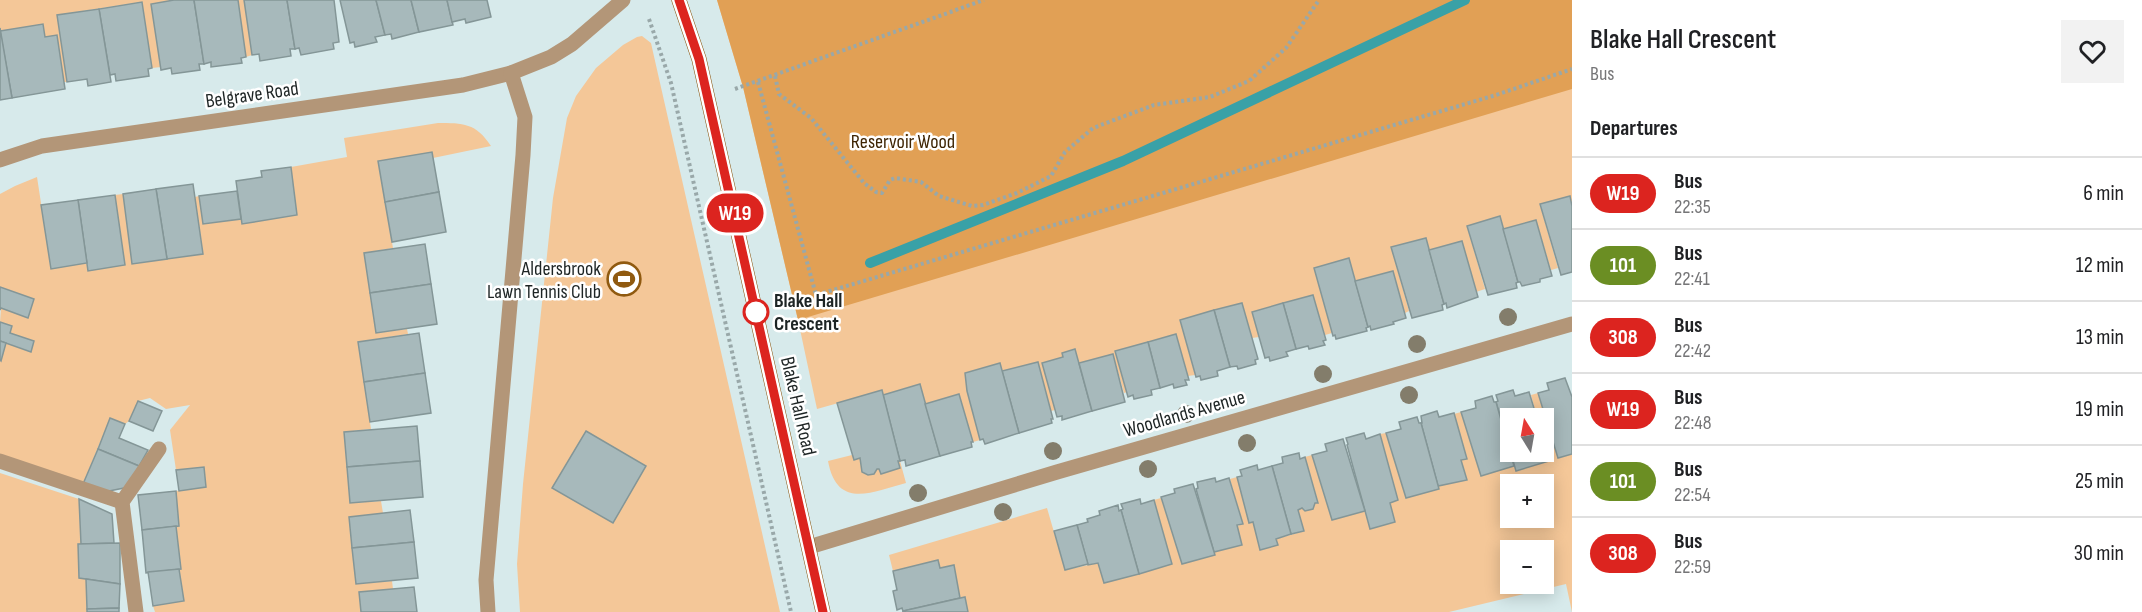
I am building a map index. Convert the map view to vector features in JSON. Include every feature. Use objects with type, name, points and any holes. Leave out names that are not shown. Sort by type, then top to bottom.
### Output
[{"type":"main road","name":"Blake Hall Road","points":[[679,0],[699,59],[823,612]]},
{"type":"street","points":[[488,612],[486,580],[524,145],[525,117],[511,73],[551,57],[572,44],[623,0]]},
{"type":"street","name":"Belgrave Road","points":[[0,160],[42,146],[463,85],[511,73]]},
{"type":"street","name":"Woodlands Avenue","points":[[809,547],[1057,472],[1572,324]]},
{"type":"street","points":[[136,612],[122,502],[159,449]]},
{"type":"street","points":[[0,460],[122,502]]},
{"type":"path","points":[[735,89],[984,0]]},
{"type":"path","points":[[775,76],[779,94],[811,118],[864,183],[876,192],[882,193],[890,180],[895,178],[921,182],[939,196],[972,206],[983,206],[1017,193],[1051,176],[1065,152],[1093,129],[1154,105],[1210,97],[1249,81],[1286,48],[1319,0]]},
{"type":"path","points":[[649,20],[671,83],[680,118],[791,612]]},
{"type":"path","points":[[758,82],[816,295],[1496,95],[1572,69]]},
{"type":"green space","points":[[0,0],[174,0],[151,4],[161,67],[152,68],[142,2],[57,15],[67,82],[64,82],[57,36],[45,37],[0,31]]},
{"type":"green space","points":[[238,0],[244,0],[252,55],[246,57]]},
{"type":"green space","name":"Reservoir Wood","points":[[717,0],[1572,0],[1572,203],[1540,205],[1558,268],[1551,270],[1536,220],[1503,229],[1499,217],[1467,226],[1485,289],[1476,292],[1429,250],[1425,238],[1391,247],[1409,311],[1405,313],[1393,271],[1355,281],[1349,259],[1314,268],[1332,333],[1325,335],[1313,295],[1253,312],[1259,337],[1252,338],[1242,303],[1180,320],[1195,375],[1188,376],[1176,335],[1115,351],[1127,392],[1124,393],[1113,354],[1079,363],[1075,349],[1062,353],[1063,357],[1043,363],[1055,410],[1051,411],[1038,362],[1002,371],[1000,364],[965,373],[967,391],[980,440],[973,442],[959,394],[925,404],[919,384],[883,395],[881,391],[817,409],[743,87]]},
{"type":"green space","name":"Reservoir Wood","points":[[717,0],[1572,0],[1572,89],[798,320],[743,87]]},
{"type":"green space","name":"Aldersbrook Lawn Tennis Club","points":[[642,36],[651,43],[780,612],[520,612],[517,564],[523,484],[553,198],[567,118],[576,96],[596,68],[623,45]]},
{"type":"green space","points":[[438,123],[468,126],[480,133],[491,146],[433,158],[432,152],[378,162],[393,248],[364,253],[376,333],[407,329],[408,334],[358,342],[371,429],[344,432],[350,503],[381,501],[383,513],[349,517],[356,584],[392,581],[393,589],[359,592],[361,612],[155,612],[153,606],[184,601],[179,569],[181,569],[176,526],[179,526],[176,491],[206,487],[203,467],[176,470],[170,430],[190,405],[166,409],[150,398],[138,401],[129,421],[125,424],[110,418],[83,484],[0,455],[0,360],[6,343],[30,352],[34,342],[10,333],[12,326],[0,322],[1,308],[28,317],[34,299],[0,287],[0,194],[37,177],[51,268],[87,263],[125,265],[115,195],[123,194],[133,264],[203,254],[195,197],[199,196],[204,224],[241,219],[242,224],[297,215],[291,167],[347,157],[344,138]]},
{"type":"green space","points":[[1538,393],[1543,408],[1534,408],[1531,395]]},
{"type":"green space","points":[[1461,412],[1481,475],[1514,466],[1516,471],[1546,462],[1554,462],[1554,445],[1558,458],[1572,454],[1572,612],[1566,584],[1554,587],[1554,540],[1500,540],[1500,594],[1524,594],[1449,612],[968,612],[965,597],[960,598],[954,565],[940,568],[938,560],[893,571],[889,555],[1047,508],[1065,570],[1098,563],[1105,583],[1172,564],[1154,500],[1161,498],[1182,564],[1242,545],[1237,526],[1243,524],[1230,479],[1237,477],[1249,522],[1253,522],[1261,550],[1277,545],[1276,539],[1304,531],[1298,510],[1313,509],[1315,503],[1318,502],[1305,457],[1312,455],[1332,520],[1365,511],[1371,529],[1395,522],[1390,503],[1398,500],[1380,434],[1386,433],[1406,498],[1439,489],[1438,486],[1467,480],[1461,460],[1467,458],[1454,414]]},
{"type":"green space","points":[[852,455],[854,459],[860,458],[862,472],[868,475],[874,474],[877,469],[881,473],[900,468],[898,461],[900,461],[906,483],[869,493],[848,492],[839,486],[828,461]]},
{"type":"green space","points":[[0,473],[79,499],[81,544],[78,545],[79,578],[86,579],[87,612],[0,612]]},
{"type":"building","points":[[174,0],[194,0],[204,64],[199,64],[200,70],[172,74],[171,68],[161,70],[151,4]]},
{"type":"building","points":[[194,0],[238,0],[246,57],[241,58],[242,63],[211,67],[211,62],[204,64]]},
{"type":"building","points":[[244,0],[287,0],[295,49],[290,49],[291,56],[260,61],[259,54],[252,55]]},
{"type":"building","points":[[287,0],[334,0],[339,42],[333,43],[334,49],[301,55],[299,48],[295,49]]},
{"type":"building","points":[[340,0],[376,0],[385,35],[375,37],[377,42],[355,47],[354,42],[350,43]]},
{"type":"building","points":[[376,0],[411,0],[419,32],[392,39],[391,34],[385,35]]},
{"type":"building","points":[[411,0],[447,0],[453,25],[419,32]]},
{"type":"building","points":[[447,0],[487,0],[491,17],[466,23],[465,19],[452,22]]},
{"type":"building","points":[[142,2],[152,68],[148,69],[149,76],[116,81],[115,74],[110,75],[99,9]]},
{"type":"building","points":[[99,9],[111,82],[88,86],[87,79],[67,82],[57,15]]},
{"type":"building","points":[[43,24],[45,37],[57,35],[65,89],[12,98],[0,31]]},
{"type":"building","points":[[0,28],[12,98],[0,100]]},
{"type":"building","points":[[432,152],[439,192],[385,202],[378,161]]},
{"type":"building","points":[[291,167],[297,215],[242,224],[236,181],[262,177],[261,171]]},
{"type":"building","points":[[193,184],[203,254],[167,259],[156,189]]},
{"type":"building","points":[[156,189],[167,259],[132,264],[123,194]]},
{"type":"building","points":[[237,191],[241,219],[203,224],[199,196]]},
{"type":"building","points":[[439,192],[446,232],[392,242],[385,202]]},
{"type":"building","points":[[115,195],[125,265],[88,271],[78,200]]},
{"type":"building","points":[[1570,196],[1572,272],[1561,275],[1540,204]]},
{"type":"building","points":[[78,200],[87,263],[51,269],[41,205]]},
{"type":"building","points":[[1500,216],[1518,282],[1516,283],[1517,288],[1488,295],[1467,226]]},
{"type":"building","points":[[1536,220],[1552,276],[1540,279],[1540,282],[1522,286],[1518,282],[1503,229]]},
{"type":"building","points":[[1426,238],[1444,304],[1442,305],[1443,310],[1412,318],[1391,247]]},
{"type":"building","points":[[1462,241],[1478,297],[1447,308],[1429,250]]},
{"type":"building","points":[[425,244],[431,284],[370,293],[364,253]]},
{"type":"building","points":[[1349,258],[1368,327],[1367,331],[1336,339],[1335,335],[1333,336],[1314,268]]},
{"type":"building","points":[[1393,271],[1406,318],[1371,330],[1370,326],[1368,327],[1355,281]]},
{"type":"building","points":[[431,284],[437,324],[376,333],[370,293]]},
{"type":"building","points":[[0,287],[34,299],[28,318],[1,308],[0,310]]},
{"type":"building","points":[[1313,295],[1326,340],[1323,341],[1325,345],[1296,349],[1283,303]]},
{"type":"building","points":[[1242,303],[1258,359],[1255,360],[1256,364],[1238,369],[1237,366],[1230,367],[1214,310]]},
{"type":"building","points":[[1283,303],[1296,349],[1286,352],[1288,356],[1270,361],[1269,357],[1265,358],[1252,312]]},
{"type":"building","points":[[1214,310],[1230,367],[1217,371],[1218,376],[1201,380],[1200,376],[1196,377],[1180,320]]},
{"type":"building","points":[[0,322],[12,326],[10,333],[34,341],[31,352],[0,341]]},
{"type":"building","points":[[419,333],[425,373],[364,382],[358,342]]},
{"type":"building","points":[[1176,334],[1189,380],[1185,380],[1187,385],[1174,388],[1173,384],[1160,388],[1148,342]]},
{"type":"building","points":[[0,341],[6,343],[1,361],[0,360]]},
{"type":"building","points":[[1148,342],[1160,388],[1151,390],[1152,395],[1134,399],[1133,395],[1128,397],[1115,351]]},
{"type":"building","points":[[1075,349],[1092,411],[1062,420],[1062,416],[1057,417],[1042,363],[1063,357],[1062,353]]},
{"type":"building","points":[[1113,354],[1125,402],[1092,411],[1079,363]]},
{"type":"building","points":[[1038,362],[1053,419],[1051,419],[1052,423],[1019,433],[1002,371]]},
{"type":"building","points":[[1000,363],[1019,433],[985,444],[983,439],[980,440],[967,391],[965,373]]},
{"type":"building","points":[[425,373],[431,413],[370,422],[364,382]]},
{"type":"building","points":[[1565,378],[1572,397],[1572,454],[1558,458],[1554,445],[1554,408],[1543,408],[1538,393],[1549,390],[1547,383]]},
{"type":"building","points":[[920,384],[940,456],[906,466],[905,460],[900,461],[883,395]]},
{"type":"building","points":[[882,390],[900,468],[881,474],[877,469],[874,474],[868,475],[862,472],[860,458],[854,460],[837,403]]},
{"type":"building","points":[[1513,390],[1515,396],[1529,392],[1534,408],[1500,408],[1500,416],[1496,395]]},
{"type":"building","points":[[959,394],[973,442],[971,442],[972,447],[940,456],[925,404]]},
{"type":"building","points":[[1492,396],[1496,402],[1500,416],[1500,462],[1513,462],[1514,466],[1481,476],[1461,412],[1476,408],[1475,401]]},
{"type":"building","points":[[138,401],[162,411],[153,431],[129,421]]},
{"type":"building","points":[[1437,411],[1439,417],[1454,413],[1467,459],[1461,460],[1467,480],[1438,486],[1421,423],[1421,416]]},
{"type":"building","points":[[1417,417],[1421,423],[1439,489],[1406,498],[1386,433],[1401,429],[1399,422]]},
{"type":"building","points":[[110,418],[125,424],[119,438],[148,450],[139,466],[98,449]]},
{"type":"building","points":[[417,426],[420,461],[347,467],[344,432]]},
{"type":"building","points":[[586,431],[646,466],[613,523],[552,488]]},
{"type":"building","points":[[1364,433],[1366,439],[1380,434],[1398,500],[1390,503],[1395,522],[1370,529],[1346,438]]},
{"type":"building","points":[[1343,439],[1365,511],[1332,520],[1312,455],[1327,451],[1325,444]]},
{"type":"building","points":[[98,449],[139,466],[129,487],[104,492],[83,484]]},
{"type":"building","points":[[1299,453],[1300,459],[1305,457],[1318,503],[1315,503],[1313,509],[1298,510],[1304,531],[1291,534],[1272,466],[1283,463],[1282,457]]},
{"type":"building","points":[[420,461],[423,497],[350,503],[347,467]]},
{"type":"building","points":[[1513,462],[1546,462],[1516,471]]},
{"type":"building","points":[[1257,465],[1258,470],[1272,466],[1291,534],[1276,539],[1278,545],[1260,550],[1253,522],[1249,523],[1237,477],[1242,476],[1240,470]]},
{"type":"building","points":[[204,467],[206,487],[179,491],[176,470]]},
{"type":"building","points":[[1215,478],[1216,482],[1229,478],[1243,524],[1237,525],[1242,545],[1214,552],[1196,489],[1198,488],[1197,482]]},
{"type":"building","points":[[1193,484],[1215,555],[1182,564],[1161,497],[1175,493],[1174,489]]},
{"type":"building","points":[[176,491],[179,526],[142,530],[138,495]]},
{"type":"building","points":[[79,499],[112,514],[114,543],[81,544]]},
{"type":"building","points":[[1140,499],[1141,504],[1154,500],[1172,564],[1139,574],[1121,504]]},
{"type":"building","points":[[1118,505],[1139,574],[1104,583],[1098,563],[1088,565],[1077,525],[1100,515],[1099,511]]},
{"type":"building","points":[[410,510],[414,542],[352,548],[349,517]]},
{"type":"building","points":[[1077,525],[1088,564],[1065,570],[1054,531]]},
{"type":"building","points":[[176,526],[181,569],[146,573],[142,530]]},
{"type":"building","points":[[414,542],[418,578],[356,584],[352,548]]},
{"type":"building","points":[[120,543],[120,584],[79,578],[78,544]]},
{"type":"building","points":[[938,560],[940,568],[954,565],[960,598],[903,611],[902,608],[897,610],[893,591],[897,590],[893,571]]},
{"type":"building","points":[[179,569],[184,601],[153,606],[148,572]]},
{"type":"building","points":[[86,579],[120,584],[119,608],[87,609]]},
{"type":"building","points":[[414,587],[417,612],[361,612],[359,592]]},
{"type":"building","points":[[965,597],[968,612],[903,612],[903,611]]},
{"type":"building","points":[[119,608],[119,612],[87,612],[87,609]]},
{"type":"waterway","points":[[870,263],[1123,161],[1465,0]]},
{"type":"bus line","name":"W19","points":[[679,0],[699,59],[823,612]]},
{"type":"place","name":"Aldersbrook Lawn Tennis Club","points":[[624,279]]},
{"type":"place","name":"Blake Hall Crescent","points":[[756,312]]}]
